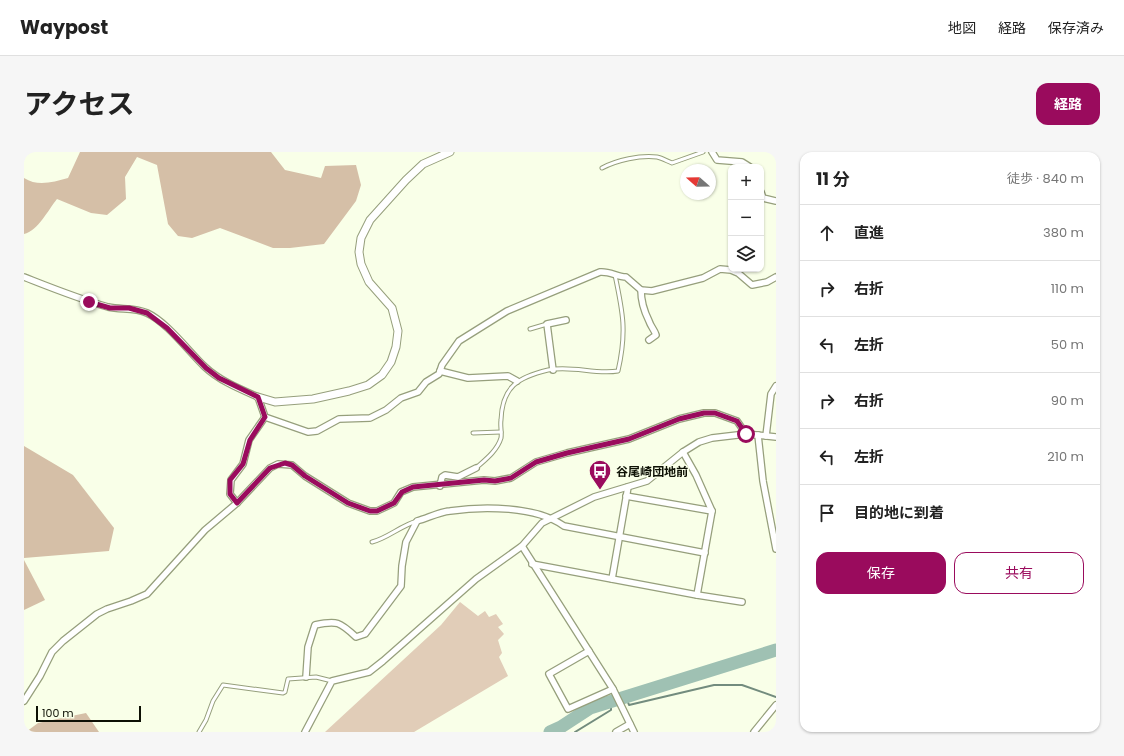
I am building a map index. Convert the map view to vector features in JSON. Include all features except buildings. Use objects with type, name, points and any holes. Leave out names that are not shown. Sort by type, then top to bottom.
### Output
[{"type":"street","points":[[24,277],[89,302],[110,308],[129,308],[147,313],[167,328],[206,368],[219,378],[258,397],[275,402],[313,399],[368,385],[382,375],[391,362],[398,331],[392,308],[368,282],[361,264],[359,252],[361,238],[370,220],[406,180],[423,164],[450,152]]},
{"type":"street","points":[[712,152],[717,160],[742,162],[745,164]]},
{"type":"street","points":[[764,198],[776,201]]},
{"type":"street","points":[[265,417],[308,432],[317,431],[339,419],[370,418],[386,410],[401,398],[418,392],[426,382],[439,374],[442,364],[459,341],[507,311],[600,272],[626,277],[641,290],[652,291],[704,278],[720,269],[738,273],[752,285],[767,282],[776,277]]},
{"type":"street","points":[[641,290],[641,296],[649,322],[654,328],[656,335],[649,340]]},
{"type":"street","points":[[553,370],[547,324],[566,320]]},
{"type":"street","points":[[440,371],[468,378],[508,376],[517,381]]},
{"type":"street","points":[[766,436],[771,394],[776,386]]},
{"type":"street","points":[[258,397],[265,417]]},
{"type":"street","points":[[24,701],[52,652],[63,641],[97,614],[147,594],[205,530],[237,503],[270,468],[285,463],[292,465],[305,476],[348,503],[370,511],[377,511],[394,503],[402,492],[413,487],[440,486],[511,478],[536,462],[567,453],[629,439],[679,419],[704,413],[715,413],[737,421],[746,434]]},
{"type":"street","points":[[768,414],[776,415]]},
{"type":"street","points":[[237,503],[230,494],[230,480],[243,464],[250,440],[265,417]]},
{"type":"street","points":[[305,732],[332,681],[369,672],[476,579],[522,546],[542,523],[594,498],[647,481],[683,452],[699,442],[712,438],[746,434],[776,437]]},
{"type":"street","points":[[758,435],[763,481],[776,549]]},
{"type":"street","points":[[683,452],[696,475],[712,511],[696,595]]},
{"type":"street","points":[[440,486],[442,476],[458,477],[476,468]]},
{"type":"street","points":[[612,579],[628,487]]},
{"type":"street","points":[[626,496],[712,511]]},
{"type":"street","points":[[306,677],[308,647],[314,625],[333,621],[343,625],[356,637],[365,634],[401,586],[402,566],[406,542],[417,521],[449,511],[489,508],[529,512],[553,518],[564,526],[705,553]]},
{"type":"street","points":[[522,546],[532,564],[614,689],[634,732]]},
{"type":"street","points":[[532,564],[696,595],[742,602]]},
{"type":"street","points":[[589,650],[549,674],[568,708],[614,689]]},
{"type":"street","points":[[754,732],[776,705]]},
{"type":"street","points":[[616,732],[630,724]]},
{"type":"lane","points":[[602,168],[611,163],[644,157],[658,158],[672,163],[703,152]]},
{"type":"lane","points":[[476,468],[494,451],[501,439],[501,420],[506,396],[510,388],[517,381],[553,370],[582,369],[618,371],[623,341],[624,320],[615,275]]},
{"type":"lane","points":[[530,329],[547,324]]},
{"type":"lane","points":[[473,432],[501,432]]},
{"type":"lane","points":[[372,542],[383,539],[400,528],[417,521]]},
{"type":"lane","points":[[199,732],[206,720],[213,701],[223,685],[285,692],[288,679],[306,677],[332,681]]},
{"type":"shaded area","points":[[80,152],[271,152],[285,170],[321,178],[325,166],[356,165],[361,185],[356,201],[324,244],[290,248],[273,248],[220,228],[192,238],[178,236],[168,224],[157,165],[137,157],[125,177],[126,199],[107,215],[91,213],[57,199],[38,225],[34,229],[24,234],[24,178],[29,181],[46,183],[68,178]]},
{"type":"shaded area","points":[[24,446],[73,475],[114,528],[109,551],[24,558]]},
{"type":"shaded area","points":[[24,560],[45,600],[24,610]]},
{"type":"shaded area","points":[[460,602],[478,616],[485,611],[489,617],[496,614],[503,624],[498,627],[504,634],[498,640],[502,653],[499,657],[508,676],[414,732],[325,732],[441,625]]},
{"type":"shaded area","points":[[86,713],[99,732],[26,732],[38,723]]},
{"type":"waterway","points":[[550,732],[561,727],[590,708],[776,650]]},
{"type":"waterway","points":[[626,697],[629,705],[714,685],[742,685],[776,697]]},
{"type":"waterway","points":[[575,732],[611,710],[611,701]]},
{"type":"place","name":"谷尾崎団地前","points":[[600,490]]},
{"type":"route","points":[[89,302],[110,308],[129,308],[147,313],[167,328],[206,368],[219,378],[258,397],[265,417],[250,440],[243,464],[230,480],[230,494],[237,503],[270,468],[278,464],[285,463],[292,465],[305,476],[348,503],[370,511],[377,511],[394,503],[402,492],[413,487],[440,486],[484,480],[495,481],[511,478],[536,462],[567,453],[629,439],[679,419],[704,413],[715,413],[737,421],[746,434]]}]
